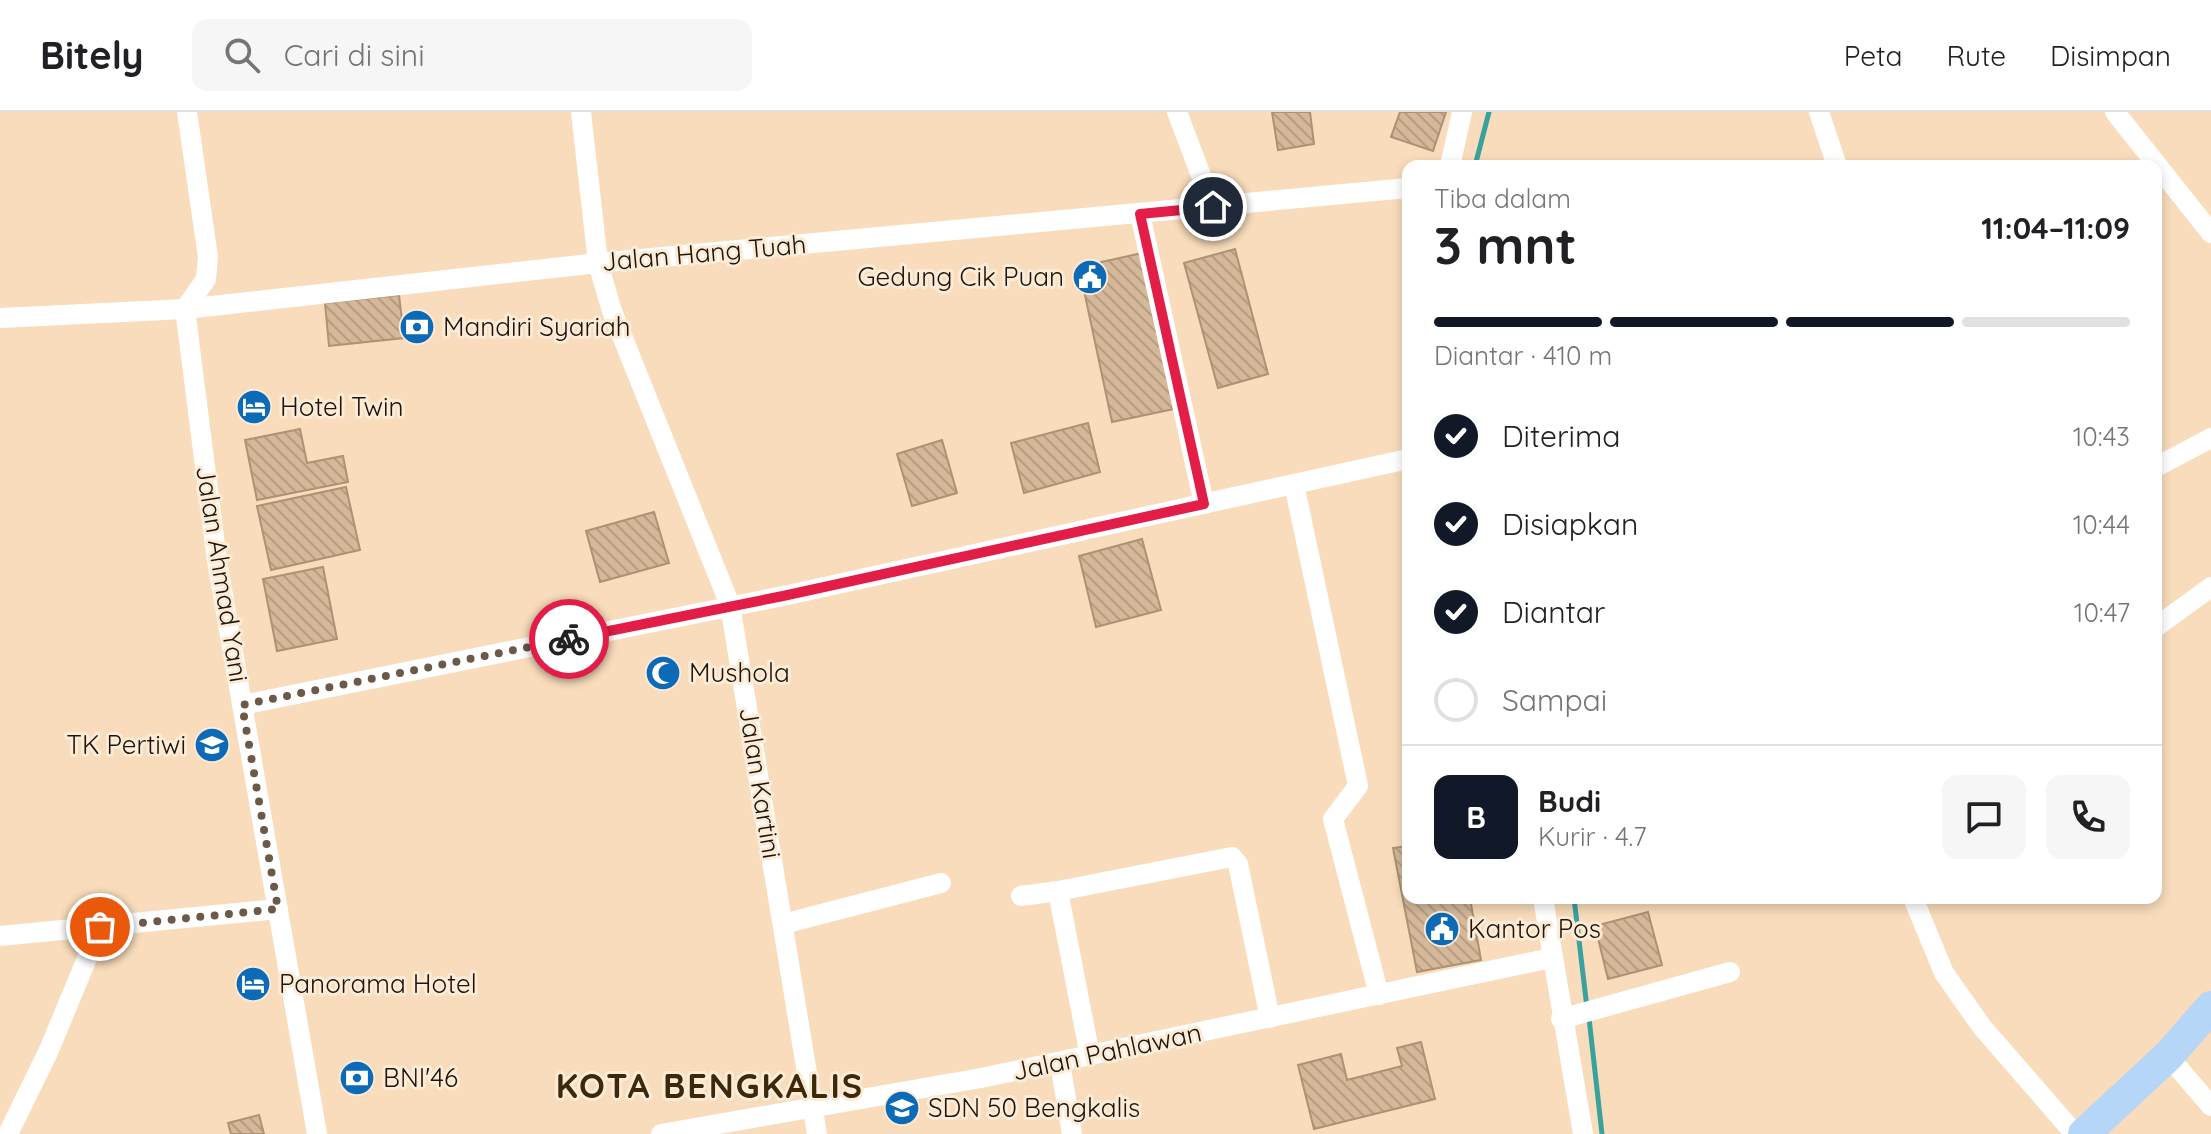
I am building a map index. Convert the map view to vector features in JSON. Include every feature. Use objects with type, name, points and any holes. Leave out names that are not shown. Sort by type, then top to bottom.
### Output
[{"type":"main road","points":[[2084,1134],[2168,1056],[2211,1007]]},
{"type":"street","points":[[185,309],[206,279],[208,257],[187,112]]},
{"type":"street","name":"Jalan Kartini","points":[[581,112],[598,263],[631,362],[730,605],[817,1134]]},
{"type":"street","points":[[1177,112],[1213,207]]},
{"type":"street","points":[[1451,160],[1462,112]]},
{"type":"street","points":[[1819,112],[1835,160]]},
{"type":"street","points":[[2115,112],[2153,160]]},
{"type":"street","points":[[2162,171],[2211,233]]},
{"type":"street","name":"Jalan Hang Tuah","points":[[0,318],[185,309],[598,263],[1402,189]]},
{"type":"street","points":[[1140,214],[1204,504]]},
{"type":"street","name":"Jalan Ahmad Yani","points":[[185,309],[217,561],[317,1134]]},
{"type":"street","points":[[2162,464],[2211,438]]},
{"type":"street","points":[[242,705],[730,605],[1402,460]]},
{"type":"street","points":[[1294,484],[1358,786],[1333,819],[1379,995]]},
{"type":"street","points":[[2162,623],[2211,587]]},
{"type":"street","points":[[1021,896],[1232,857],[1238,864],[1270,1018]]},
{"type":"street","points":[[783,924],[941,883]]},
{"type":"street","points":[[1058,891],[1090,1056]]},
{"type":"street","points":[[1544,904],[1551,958],[1567,1018],[1583,1134]]},
{"type":"street","points":[[1915,904],[1944,973],[1982,1027],[2075,1134]]},
{"type":"street","points":[[0,936],[278,909]]},
{"type":"street","points":[[8,1134],[49,1050],[100,927]]},
{"type":"street","name":"Jalan Pahlawan","points":[[661,1134],[812,1106],[897,1095],[1060,1063],[1551,958]]},
{"type":"street","points":[[1567,1018],[1730,972]]},
{"type":"street","points":[[2168,1056],[2211,1106]]},
{"type":"street","points":[[1060,1063],[1072,1134]]},
{"type":"building","points":[[1272,112],[1310,112],[1314,144],[1278,150]]},
{"type":"building","points":[[1400,112],[1446,112],[1433,151],[1391,137]]},
{"type":"building","points":[[1235,249],[1268,374],[1218,388],[1184,263]]},
{"type":"building","points":[[1142,253],[1174,409],[1112,422],[1079,267]]},
{"type":"building","points":[[399,295],[404,338],[329,346],[325,303]]},
{"type":"building","points":[[1088,423],[1100,472],[1024,493],[1011,443]]},
{"type":"building","points":[[300,429],[307,463],[343,456],[348,482],[257,500],[245,440]]},
{"type":"building","points":[[942,440],[957,493],[912,506],[897,454]]},
{"type":"building","points":[[346,487],[360,550],[271,570],[257,506]]},
{"type":"building","points":[[654,512],[669,563],[600,582],[586,531]]},
{"type":"building","points":[[1142,539],[1161,610],[1096,627],[1079,556]]},
{"type":"building","points":[[323,567],[337,639],[277,651],[263,579]]},
{"type":"building","name":"Kantor Pos","points":[[1402,847],[1402,894],[1393,848]]},
{"type":"building","name":"Kantor Pos","points":[[1404,904],[1471,904],[1481,960],[1417,972]]},
{"type":"building","points":[[1648,912],[1662,965],[1608,979],[1595,926]]},
{"type":"building","points":[[1421,1042],[1435,1099],[1314,1129],[1298,1065],[1341,1054],[1347,1080],[1402,1066],[1397,1048]]},
{"type":"building","points":[[259,1115],[264,1134],[231,1134],[228,1123]]},
{"type":"waterway","points":[[1477,160],[1489,112]]},
{"type":"waterway","points":[[1575,904],[1587,1008]]},
{"type":"waterway","points":[[1589,1018],[1602,1134]]},
{"type":"way so far","points":[[100,927],[278,909],[242,705],[569,639]]},
{"type":"place","name":"Gedung Cik Puan","points":[[1090,277]]},
{"type":"place","name":"Mandiri Syariah","points":[[417,327]]},
{"type":"place","name":"Hotel Twin","points":[[254,407]]},
{"type":"place","name":"Mushola","points":[[663,673]]},
{"type":"place","name":"TK Pertiwi","points":[[212,745]]},
{"type":"place","name":"Kantor Pos","points":[[1442,929]]},
{"type":"place","name":"Panorama Hotel","points":[[253,984]]},
{"type":"place","name":"BNI'46","points":[[357,1078]]},
{"type":"place","name":"SDN 50 Bengkalis","points":[[902,1108]]},
{"type":"district","name":"KOTA BENGKALIS","points":[[710,1086]]},
{"type":"route","points":[[569,639],[783,596],[1204,504],[1140,214],[1213,207]]}]
